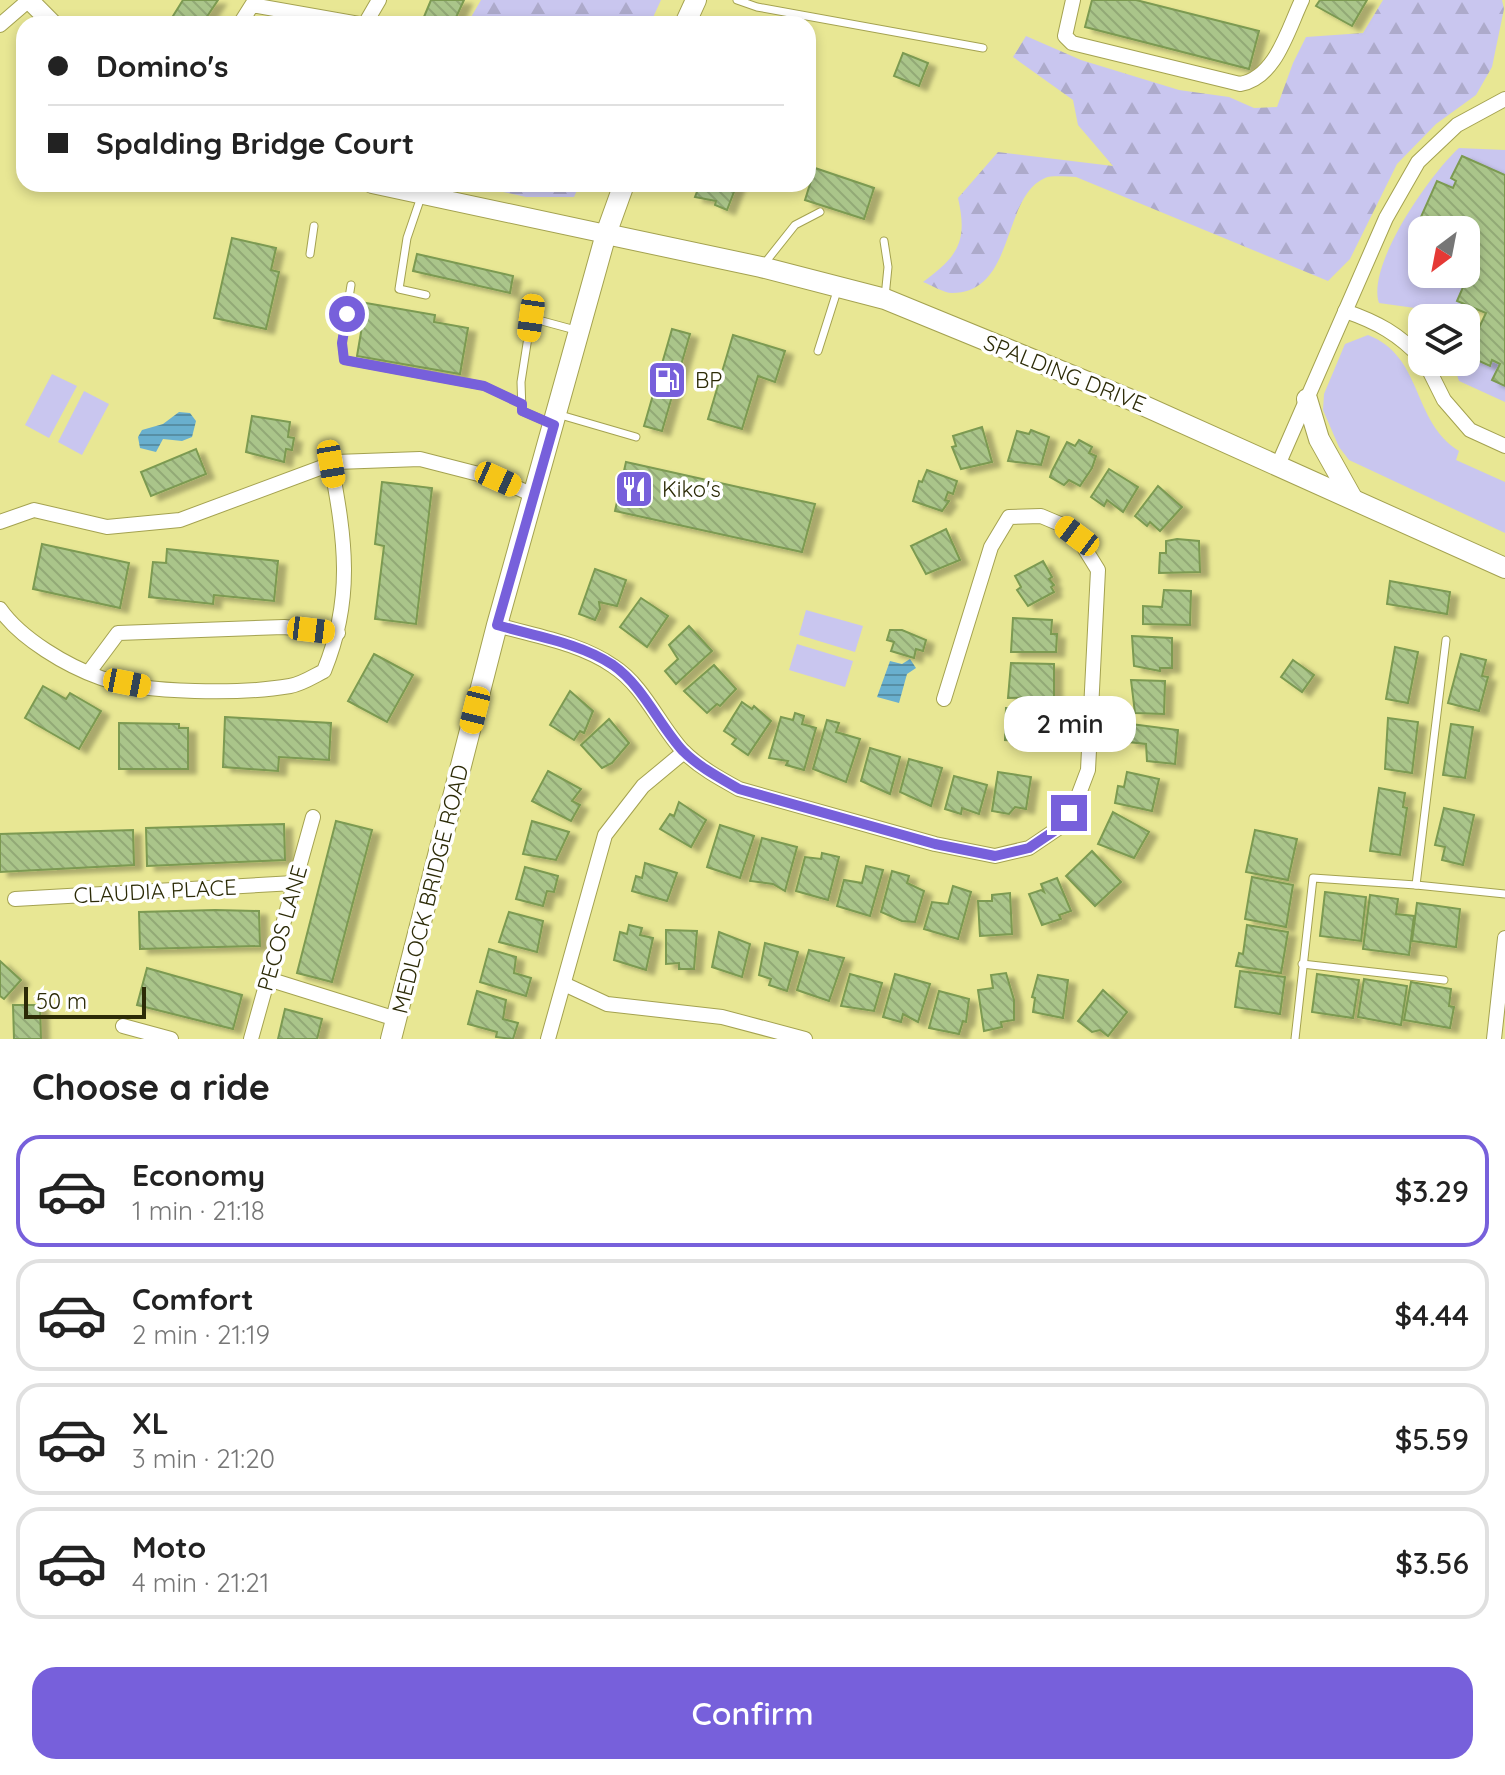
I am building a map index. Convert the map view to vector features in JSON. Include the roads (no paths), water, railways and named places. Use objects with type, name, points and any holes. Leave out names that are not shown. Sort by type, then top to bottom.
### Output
[{"type":"main road","name":"MEDLOCK BRIDGE ROAD","points":[[394,1029],[497,625],[606,234],[621,192]]},
{"type":"main road","name":"SPALDING DRIVE","points":[[606,234],[761,267],[885,299],[1278,465],[1505,568]]},
{"type":"main road","points":[[1307,399],[1319,439],[1352,498]]},
{"type":"street","points":[[0,25],[29,0],[45,16]]},
{"type":"street","points":[[1073,0],[1065,36],[1072,43],[1240,84],[1251,82],[1270,67],[1302,0]]},
{"type":"street","points":[[253,2],[320,16]]},
{"type":"street","points":[[1278,465],[1386,218],[1418,162],[1457,125],[1505,99]]},
{"type":"street","points":[[405,192],[606,234]]},
{"type":"street","points":[[1345,311],[1374,321],[1408,344]]},
{"type":"street","points":[[1431,376],[1444,400],[1470,430],[1505,446]]},
{"type":"street","points":[[0,522],[34,510],[107,527],[180,520],[331,464],[420,459],[498,479],[535,496]]},
{"type":"street","points":[[0,609],[7,618],[60,658],[101,678],[152,688],[293,686],[324,671],[338,633],[346,584],[343,527],[331,464]]},
{"type":"street","points":[[497,625],[569,645],[612,664],[627,677],[684,752],[713,775],[739,789],[935,844],[995,856],[1029,848],[1060,827],[1077,799],[1088,770],[1095,688],[1098,570],[1077,536],[1041,516],[1009,517],[991,547],[944,699]]},
{"type":"street","points":[[89,672],[118,633],[284,627],[338,633]]},
{"type":"street","points":[[548,1039],[605,835],[643,786],[684,752]]},
{"type":"street","name":"PECOS LANE","points":[[251,1039],[313,817]]},
{"type":"street","name":"CLAUDIA PLACE","points":[[15,899],[294,883]]},
{"type":"street","points":[[1494,1039],[1505,938]]},
{"type":"street","points":[[268,979],[394,1029]]},
{"type":"street","points":[[564,984],[607,1004],[722,1017],[805,1039]]},
{"type":"street","points":[[123,1026],[171,1039]]},
{"type":"lane","points":[[737,0],[807,16]]},
{"type":"lane","points":[[816,18],[983,48]]},
{"type":"lane","points":[[421,196],[407,238],[399,289],[426,295]]},
{"type":"lane","points":[[761,267],[795,225],[820,212]]},
{"type":"lane","points":[[310,254],[314,226]]},
{"type":"lane","points":[[884,241],[888,267],[885,299]]},
{"type":"lane","points":[[351,285],[342,343],[344,360],[484,386],[522,404]]},
{"type":"lane","points":[[818,351],[839,286]]},
{"type":"lane","points":[[581,331],[531,318],[521,382],[522,411],[636,437]]},
{"type":"lane","points":[[1416,885],[1446,640]]},
{"type":"lane","points":[[1295,1039],[1313,878],[1505,894]]},
{"type":"lane","points":[[1302,964],[1444,980]]},
{"type":"place","name":"BP","points":[[667,380]]},
{"type":"place","name":"Kiko's","points":[[634,489]]}]
